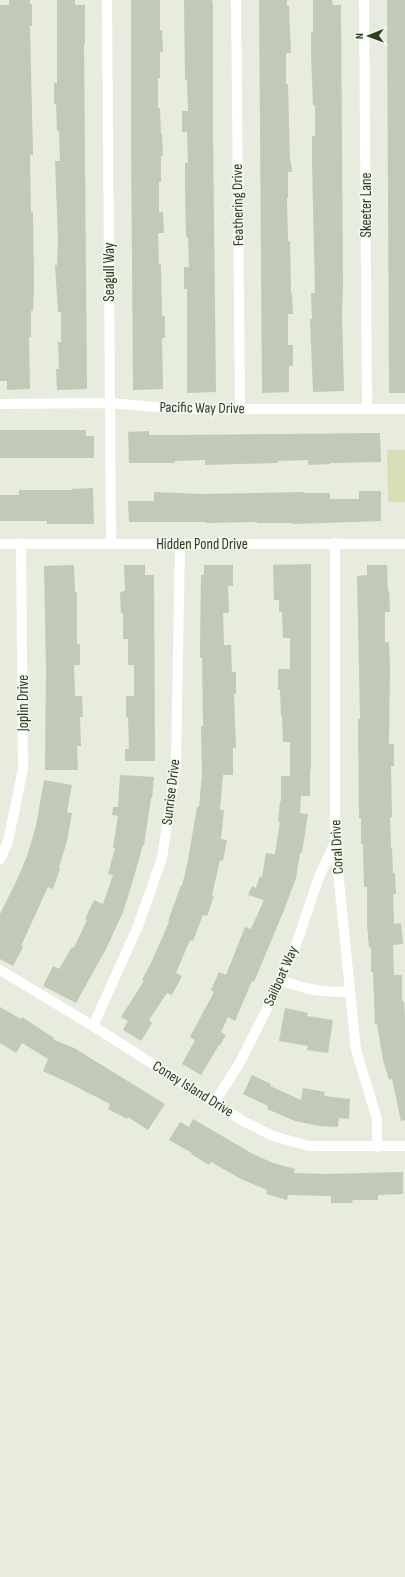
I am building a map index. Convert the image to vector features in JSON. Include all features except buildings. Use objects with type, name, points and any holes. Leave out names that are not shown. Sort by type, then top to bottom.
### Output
[{"type":"street","name":"Seagull Way","points":[[108,0],[109,403],[111,544]]},
{"type":"street","name":"Feathering Drive","points":[[236,0],[240,409]]},
{"type":"street","name":"Skeeter Lane","points":[[364,0],[367,409]]},
{"type":"street","name":"Pacific Way Drive","points":[[0,404],[109,403],[182,409],[405,409]]},
{"type":"street","name":"Coral Drive","points":[[335,543],[335,842],[356,1050],[377,1119],[377,1147]]},
{"type":"street","name":"Hidden Pond Drive","points":[[0,544],[405,544]]},
{"type":"street","name":"Joplin Drive","points":[[0,859],[8,842],[23,768],[21,544]]},
{"type":"street","name":"Sunrise Drive","points":[[93,1026],[138,926],[162,858],[176,765],[180,544]]},
{"type":"street","name":"Sailboat Way","points":[[214,1103],[239,1064],[280,980],[296,945],[319,877],[335,842]]},
{"type":"street","name":"Coney Island Drive","points":[[0,970],[93,1026],[245,1122],[273,1136],[309,1146],[405,1146]]},
{"type":"street","points":[[280,980],[300,988],[324,992],[350,992]]},
{"type":"green space","points":[[387,450],[405,450],[405,502],[388,502]]}]
